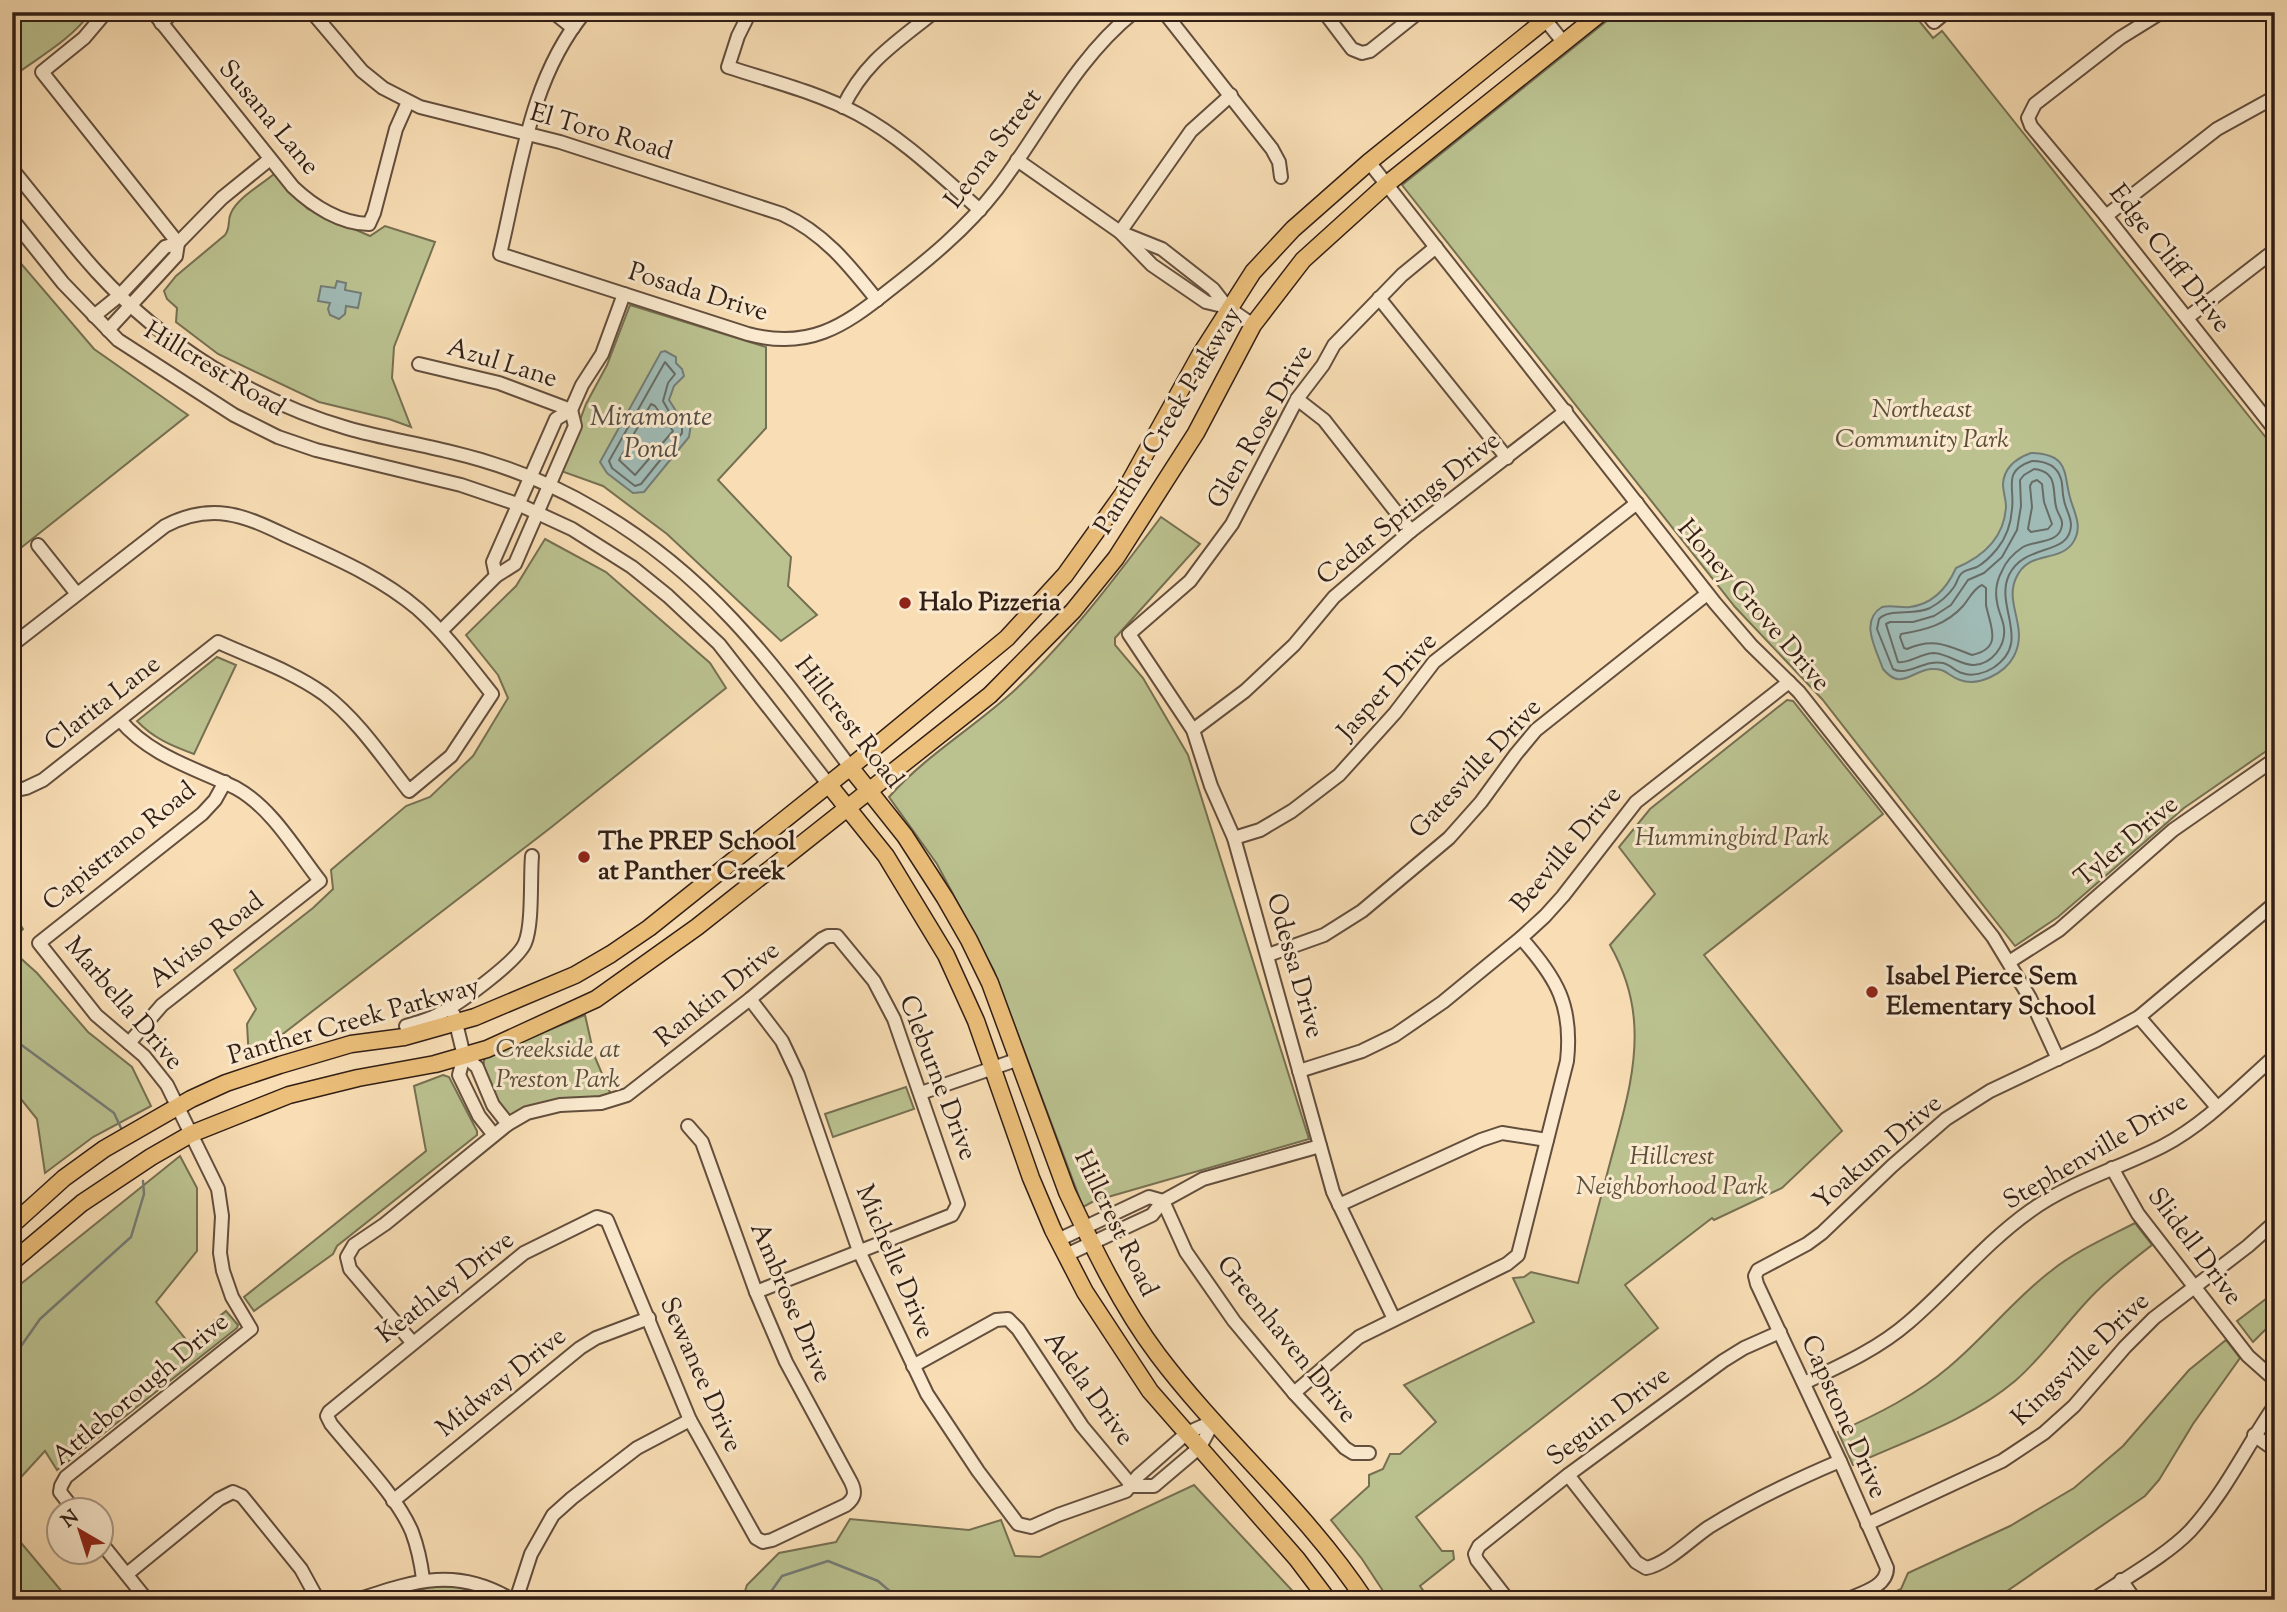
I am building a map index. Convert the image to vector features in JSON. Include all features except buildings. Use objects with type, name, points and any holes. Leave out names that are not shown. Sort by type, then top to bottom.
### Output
[{"type":"main road","name":"Panther Creek Parkway","points":[[12,1262],[82,1203],[191,1134],[289,1095],[464,1056],[498,1044],[596,999],[666,949],[848,808],[990,695],[1073,611],[1116,558],[1143,519],[1196,433],[1253,325],[1303,260],[1387,184],[1602,12]]},
{"type":"main road","name":"Panther Creek Parkway","points":[[12,1225],[64,1178],[104,1149],[177,1106],[226,1083],[351,1044],[404,1037],[456,1023],[575,975],[649,928],[1007,638],[1065,575],[1123,494],[1199,355],[1253,272],[1293,229],[1369,162],[1546,15]]},
{"type":"main road","name":"Hillcrest Road","points":[[850,767],[905,836],[969,940],[990,983],[1062,1180],[1121,1296],[1151,1345],[1214,1421],[1320,1540],[1365,1600]]},
{"type":"main road","name":"Hillcrest Road","points":[[828,785],[886,856],[946,955],[975,1021],[1031,1178],[1058,1240],[1085,1292],[1150,1391],[1297,1559],[1328,1600]]},
{"type":"main road","points":[[649,928],[666,949]]},
{"type":"street","points":[[106,12],[84,38],[42,72],[178,243],[176,256],[108,330]]},
{"type":"street","points":[[157,18],[174,12]]},
{"type":"street","name":"El Toro Road","points":[[312,12],[362,71],[383,88],[408,102],[433,112],[581,149],[793,219],[832,246],[877,300]]},
{"type":"street","points":[[553,12],[573,28]]},
{"type":"street","points":[[528,135],[544,81],[557,53],[586,12]]},
{"type":"street","points":[[750,12],[727,66],[810,93],[874,124],[903,144],[980,210]]},
{"type":"street","points":[[843,107],[854,85],[871,63],[934,12]]},
{"type":"street","name":"Leona Street","points":[[877,300],[940,250],[980,210],[1096,47],[1134,12]]},
{"type":"street","points":[[1164,12],[1272,149],[1279,162],[1281,177]]},
{"type":"street","points":[[1324,12],[1352,49],[1362,54],[1370,51],[1419,12]]},
{"type":"street","points":[[1930,17],[1946,12]]},
{"type":"street","name":"Edge Cliff Drive","points":[[2162,12],[2120,38],[2046,96],[2032,108],[2028,118],[2031,126],[2187,318],[2270,412],[2275,430]]},
{"type":"street","points":[[1546,15],[1564,43]]},
{"type":"street","name":"Susana Lane","points":[[157,18],[293,187],[310,202],[358,224],[369,224],[380,194],[396,129],[408,102]]},
{"type":"street","points":[[1120,232],[1191,131],[1231,95]]},
{"type":"street","points":[[2106,216],[2217,129],[2275,97]]},
{"type":"street","name":"Posada Drive","points":[[528,135],[500,254],[748,334],[779,340],[811,337],[832,330],[851,320],[877,300]]},
{"type":"street","points":[[94,316],[120,295],[165,247],[178,243],[222,198],[270,159]]},
{"type":"street","points":[[1017,160],[1120,232],[1152,265],[1206,302],[1229,308]]},
{"type":"street","name":"Honey Grove Drive","points":[[1369,162],[1707,594],[1743,636],[1789,682],[1993,936],[2030,998],[2058,1059]]},
{"type":"street","name":"Hillcrest Road","points":[[12,169],[84,258],[120,295],[204,362],[284,405],[346,428],[464,455],[532,478],[587,504],[666,556],[702,587],[759,648],[850,767]]},
{"type":"street","name":"Hillcrest Road","points":[[12,219],[63,283],[118,341],[234,415],[278,437],[338,456],[461,485],[520,505],[612,554],[686,611],[734,662],[828,785]]},
{"type":"street","points":[[1120,232],[1161,249],[1213,289],[1229,308],[1253,325]]},
{"type":"street","name":"Glen Rose Drive","points":[[1129,634],[1190,582],[1232,524],[1297,399],[1323,365],[1334,345],[1379,298],[1436,247]]},
{"type":"street","points":[[2187,318],[2275,250]]},
{"type":"street","points":[[496,576],[493,562],[556,419],[571,410],[582,385],[607,346],[624,294]]},
{"type":"street","points":[[1379,298],[1507,458]]},
{"type":"street","name":"Azul Lane","points":[[419,364],[499,383],[571,410]]},
{"type":"street","points":[[1297,399],[1324,421],[1411,531]]},
{"type":"street","points":[[12,645],[152,535],[172,523],[206,513],[229,514],[252,520],[369,575],[399,594],[441,631],[496,576],[515,564],[575,426],[571,410]]},
{"type":"street","name":"Cedar Springs Drive","points":[[1193,730],[1245,691],[1294,645],[1334,597],[1411,531],[1566,411]]},
{"type":"street","name":"Jasper Drive","points":[[1234,838],[1260,830],[1292,811],[1339,775],[1395,713],[1434,662],[1637,503]]},
{"type":"street","points":[[38,545],[77,594]]},
{"type":"street","name":"Gatesville Drive","points":[[1268,955],[1324,935],[1362,911],[1449,838],[1481,802],[1536,730],[1707,594]]},
{"type":"street","name":"Clarita Lane","points":[[12,791],[43,780],[218,642],[301,680],[325,695],[351,719],[409,791],[451,756],[492,694],[441,631]]},
{"type":"street","name":"Odessa Drive","points":[[1129,634],[1193,730],[1211,786],[1234,838],[1333,1192],[1394,1319]]},
{"type":"street","name":"Beeville Drive","points":[[1299,1071],[1346,1057],[1395,1035],[1443,1002],[1521,938],[1563,896],[1636,802],[1789,682]]},
{"type":"street","points":[[120,720],[134,736],[152,749],[225,782]]},
{"type":"street","name":"Tyler Drive","points":[[2010,962],[2059,930],[2173,830],[2275,759]]},
{"type":"street","name":"Alviso Road","points":[[129,1044],[162,1005],[320,881],[260,806],[243,791],[225,782]]},
{"type":"street","name":"Capistrano Road","points":[[39,943],[202,814],[215,800],[225,782]]},
{"type":"street","points":[[406,1026],[438,1015],[451,1007],[507,965],[525,944],[532,856]]},
{"type":"street","name":"Yoakum Drive","points":[[1755,1276],[1763,1266],[1807,1244],[1822,1233],[1892,1166],[1947,1119],[1990,1091],[2139,1017],[2275,903]]},
{"type":"street","name":"Rankin Drive","points":[[412,1342],[349,1269],[347,1256],[354,1245],[385,1224],[508,1124],[527,1113],[560,1105],[601,1103],[627,1095],[822,939],[837,936]]},
{"type":"street","name":"Cleburne Drive","points":[[837,936],[874,981],[894,1019],[957,1197],[957,1208],[952,1214],[859,1251]]},
{"type":"street","points":[[1294,1393],[1355,1340],[1515,1259],[1519,1251],[1567,1061],[1569,1041],[1564,999],[1548,970],[1521,938]]},
{"type":"street","name":"Marbella Drive","points":[[39,943],[96,1015],[152,1064],[163,1079],[215,1181],[222,1216],[220,1253],[225,1280],[251,1329]]},
{"type":"street","name":"Michelle Drive","points":[[750,999],[782,1041],[797,1075],[859,1251],[927,1394],[1013,1518],[1024,1527],[1031,1527],[1116,1496],[1132,1486]]},
{"type":"street","points":[[451,1007],[464,1056],[459,1075],[464,1090],[494,1135]]},
{"type":"street","points":[[2139,1017],[2217,1107]]},
{"type":"street","points":[[464,1056],[477,1068],[493,1105],[508,1124]]},
{"type":"street","name":"Stephenville Drive","points":[[1804,1383],[1873,1348],[1908,1324],[2002,1232],[2033,1209],[2112,1167],[2165,1145],[2217,1107],[2275,1056]]},
{"type":"street","points":[[921,1093],[1019,1059]]},
{"type":"street","name":"Ambrose Drive","points":[[688,1126],[702,1142],[756,1292],[786,1362],[851,1482],[854,1496],[846,1505],[772,1541],[763,1542]]},
{"type":"street","points":[[1339,1205],[1502,1133],[1547,1140]]},
{"type":"street","points":[[1058,1240],[1153,1215],[1163,1201],[1203,1179],[1320,1146]]},
{"type":"street","name":"Slidell Drive","points":[[2112,1167],[2138,1214],[2248,1356],[2275,1380]]},
{"type":"street","name":"Greenhaven Drive","points":[[1163,1201],[1193,1262],[1234,1321],[1294,1393],[1345,1448],[1353,1453],[1369,1454]]},
{"type":"street","name":"Keathley Drive","points":[[393,1501],[327,1416],[334,1406],[524,1252],[597,1217],[607,1220]]},
{"type":"street","name":"Sewanee Drive","points":[[607,1220],[690,1420],[750,1529],[756,1538],[763,1542]]},
{"type":"street","name":"Kingsville Drive","points":[[1867,1524],[2002,1461],[2037,1438],[2074,1406],[2137,1334],[2275,1222]]},
{"type":"street","points":[[1066,1255],[1088,1234]]},
{"type":"street","points":[[756,1292],[859,1251]]},
{"type":"street","name":"Capstone Drive","points":[[1755,1276],[1887,1568],[1881,1583],[1846,1600]]},
{"type":"street","name":"Midway Drive","points":[[393,1501],[580,1348],[596,1338],[649,1318]]},
{"type":"street","name":"Adela Drive","points":[[913,1366],[996,1320],[1008,1319],[1018,1329],[1082,1426],[1132,1486]]},
{"type":"street","name":"Attleborough Drive","points":[[63,1496],[60,1492],[61,1486],[70,1473],[251,1329]]},
{"type":"street","name":"Seguin Drive","points":[[1507,1600],[1482,1569],[1475,1553],[1479,1546],[1568,1475],[1723,1361],[1780,1332]]},
{"type":"street","points":[[2093,1600],[2189,1532],[2224,1490],[2254,1435],[2275,1405]]},
{"type":"street","points":[[357,1600],[423,1579],[449,1578],[494,1590],[514,1600],[531,1553],[553,1515],[636,1448],[690,1420]]},
{"type":"street","points":[[1132,1486],[1138,1476],[1187,1433],[1214,1421]]},
{"type":"street","points":[[1132,1486],[1154,1486],[1200,1447],[1214,1421]]},
{"type":"street","points":[[2254,1435],[2275,1450]]},
{"type":"street","points":[[1568,1475],[1636,1562],[1646,1568],[1657,1565],[1737,1510],[1840,1461]]},
{"type":"street","points":[[127,1574],[219,1499],[233,1492],[242,1496],[301,1569],[318,1600]]},
{"type":"street","points":[[393,1501],[411,1530],[419,1552],[423,1579]]},
{"type":"street","points":[[116,1561],[147,1600]]},
{"type":"street","points":[[2122,1580],[2135,1600]]},
{"type":"green space","points":[[12,12],[91,12],[64,40],[12,77]]},
{"type":"green space","name":"Northeast Community Park","points":[[1618,12],[1912,12],[1933,38],[1942,31],[2275,449],[2275,745],[2184,808],[2058,917],[2015,946],[1822,699],[1735,607],[1402,185]]},
{"type":"green space","points":[[274,174],[308,209],[370,236],[385,226],[435,242],[394,347],[392,378],[411,427],[319,402],[218,354],[176,322],[177,308],[167,299],[164,291],[176,276],[225,235],[231,213],[238,202]]},
{"type":"green space","points":[[12,253],[94,349],[188,415],[12,555]]},
{"type":"green space","points":[[630,305],[766,347],[766,428],[718,480],[791,557],[788,586],[817,615],[781,641],[667,534],[603,486],[561,471],[586,404],[607,365]]},
{"type":"green space","points":[[1161,517],[1200,544],[1115,638],[1115,645],[1143,678],[1188,755],[1309,1139],[1094,1201],[1083,1207],[994,971],[937,864],[889,797],[935,754],[1000,703],[1036,669],[1092,606]]},
{"type":"green space","points":[[545,539],[606,572],[710,663],[726,688],[549,829],[249,1060],[247,1024],[256,1009],[234,970],[333,889],[331,870],[406,806],[430,797],[473,756],[508,698],[498,675],[466,635],[516,586]]},
{"type":"green space","points":[[217,657],[236,665],[194,754],[163,741],[137,721]]},
{"type":"green space","points":[[1787,700],[1793,701],[1883,814],[1704,955],[1842,1131],[1782,1188],[1714,1220],[1712,1218],[1625,1285],[1658,1328],[1416,1517],[1442,1551],[1453,1551],[1454,1559],[1420,1586],[1430,1600],[1389,1600],[1362,1559],[1331,1520],[1369,1486],[1369,1475],[1383,1469],[1390,1454],[1400,1454],[1436,1422],[1404,1385],[1534,1322],[1513,1278],[1524,1277],[1531,1272],[1578,1283],[1625,1108],[1634,1056],[1634,1021],[1629,991],[1610,945],[1655,894],[1619,847],[1650,809]]},
{"type":"green space","points":[[12,911],[23,929],[17,935],[16,954],[37,973],[88,1032],[132,1067],[151,1106],[93,1137],[45,1173],[37,1119],[12,1088]]},
{"type":"green space","name":"Creekside at Preston Park","points":[[585,1015],[594,1055],[612,1097],[511,1118],[506,1116],[486,1079],[485,1057]]},
{"type":"green space","points":[[443,1075],[449,1077],[477,1135],[337,1246],[333,1254],[254,1311],[244,1297],[426,1151],[414,1086]]},
{"type":"green space","points":[[906,1087],[914,1109],[833,1137],[825,1114]]},
{"type":"green space","points":[[180,1156],[197,1188],[197,1251],[156,1302],[188,1342],[226,1311],[238,1325],[237,1328],[57,1470],[45,1451],[12,1487],[12,1291]]},
{"type":"green space","points":[[2135,1223],[2152,1245],[2098,1290],[2015,1381],[1958,1418],[1853,1465],[1838,1432],[1882,1411],[1936,1377],[2051,1271],[2081,1251]]},
{"type":"green space","points":[[2275,1292],[2275,1320],[2253,1342],[2237,1321]]},
{"type":"green space","points":[[2226,1340],[2240,1358],[2193,1424],[2159,1480],[2145,1496],[1994,1600],[1878,1600],[1901,1589],[1908,1573],[2010,1526],[2074,1488],[2123,1446],[2189,1370]]},
{"type":"green space","points":[[1194,1485],[1301,1600],[742,1600],[747,1585],[779,1553],[836,1542],[850,1519],[969,1530],[1001,1520],[1015,1556],[1040,1557]]},
{"type":"green space","points":[[12,1532],[69,1600],[12,1600]]},
{"type":"green space","points":[[455,1586],[488,1595],[496,1600],[383,1600],[430,1587]]},
{"type":"water","points":[[337,281],[346,283],[345,290],[361,293],[358,308],[346,306],[345,314],[339,319],[330,315],[330,303],[318,301],[321,286],[335,288]]},
{"type":"water","name":"Miramonte Pond","points":[[665,351],[676,357],[676,363],[684,376],[674,386],[669,400],[676,411],[691,424],[689,437],[644,492],[633,493],[607,473],[600,462],[661,352]]},
{"type":"water","points":[[2031,453],[2044,454],[2060,462],[2066,476],[2078,529],[2075,539],[2066,550],[2035,560],[2021,569],[2016,578],[2013,597],[2019,635],[2014,656],[1998,673],[1975,682],[1960,680],[1936,669],[1895,679],[1883,669],[1871,636],[1871,620],[1875,613],[1882,607],[1910,607],[1932,599],[1944,588],[1956,568],[1990,545],[2004,518],[2006,507],[2003,484],[2006,473],[2016,461]]},
{"type":"waterway","points":[[12,1038],[114,1113],[121,1128]]},
{"type":"waterway","points":[[12,1359],[40,1319],[131,1237],[144,1194],[143,1181]]},
{"type":"waterway","points":[[765,1600],[782,1576],[828,1561],[878,1581],[900,1600]]},
{"type":"place","name":"Halo Pizzeria","points":[[905,603]]},
{"type":"place","name":"The PREP School at Panther Creek","points":[[584,857]]},
{"type":"place","name":"Isabel Pierce Sem Elementary School","points":[[1872,992]]},
{"type":"park label","name":"Hummingbird Park","points":[[1732,838]]},
{"type":"park label","name":"Hillcrest Neighborhood Park","points":[[1672,1172]]}]
